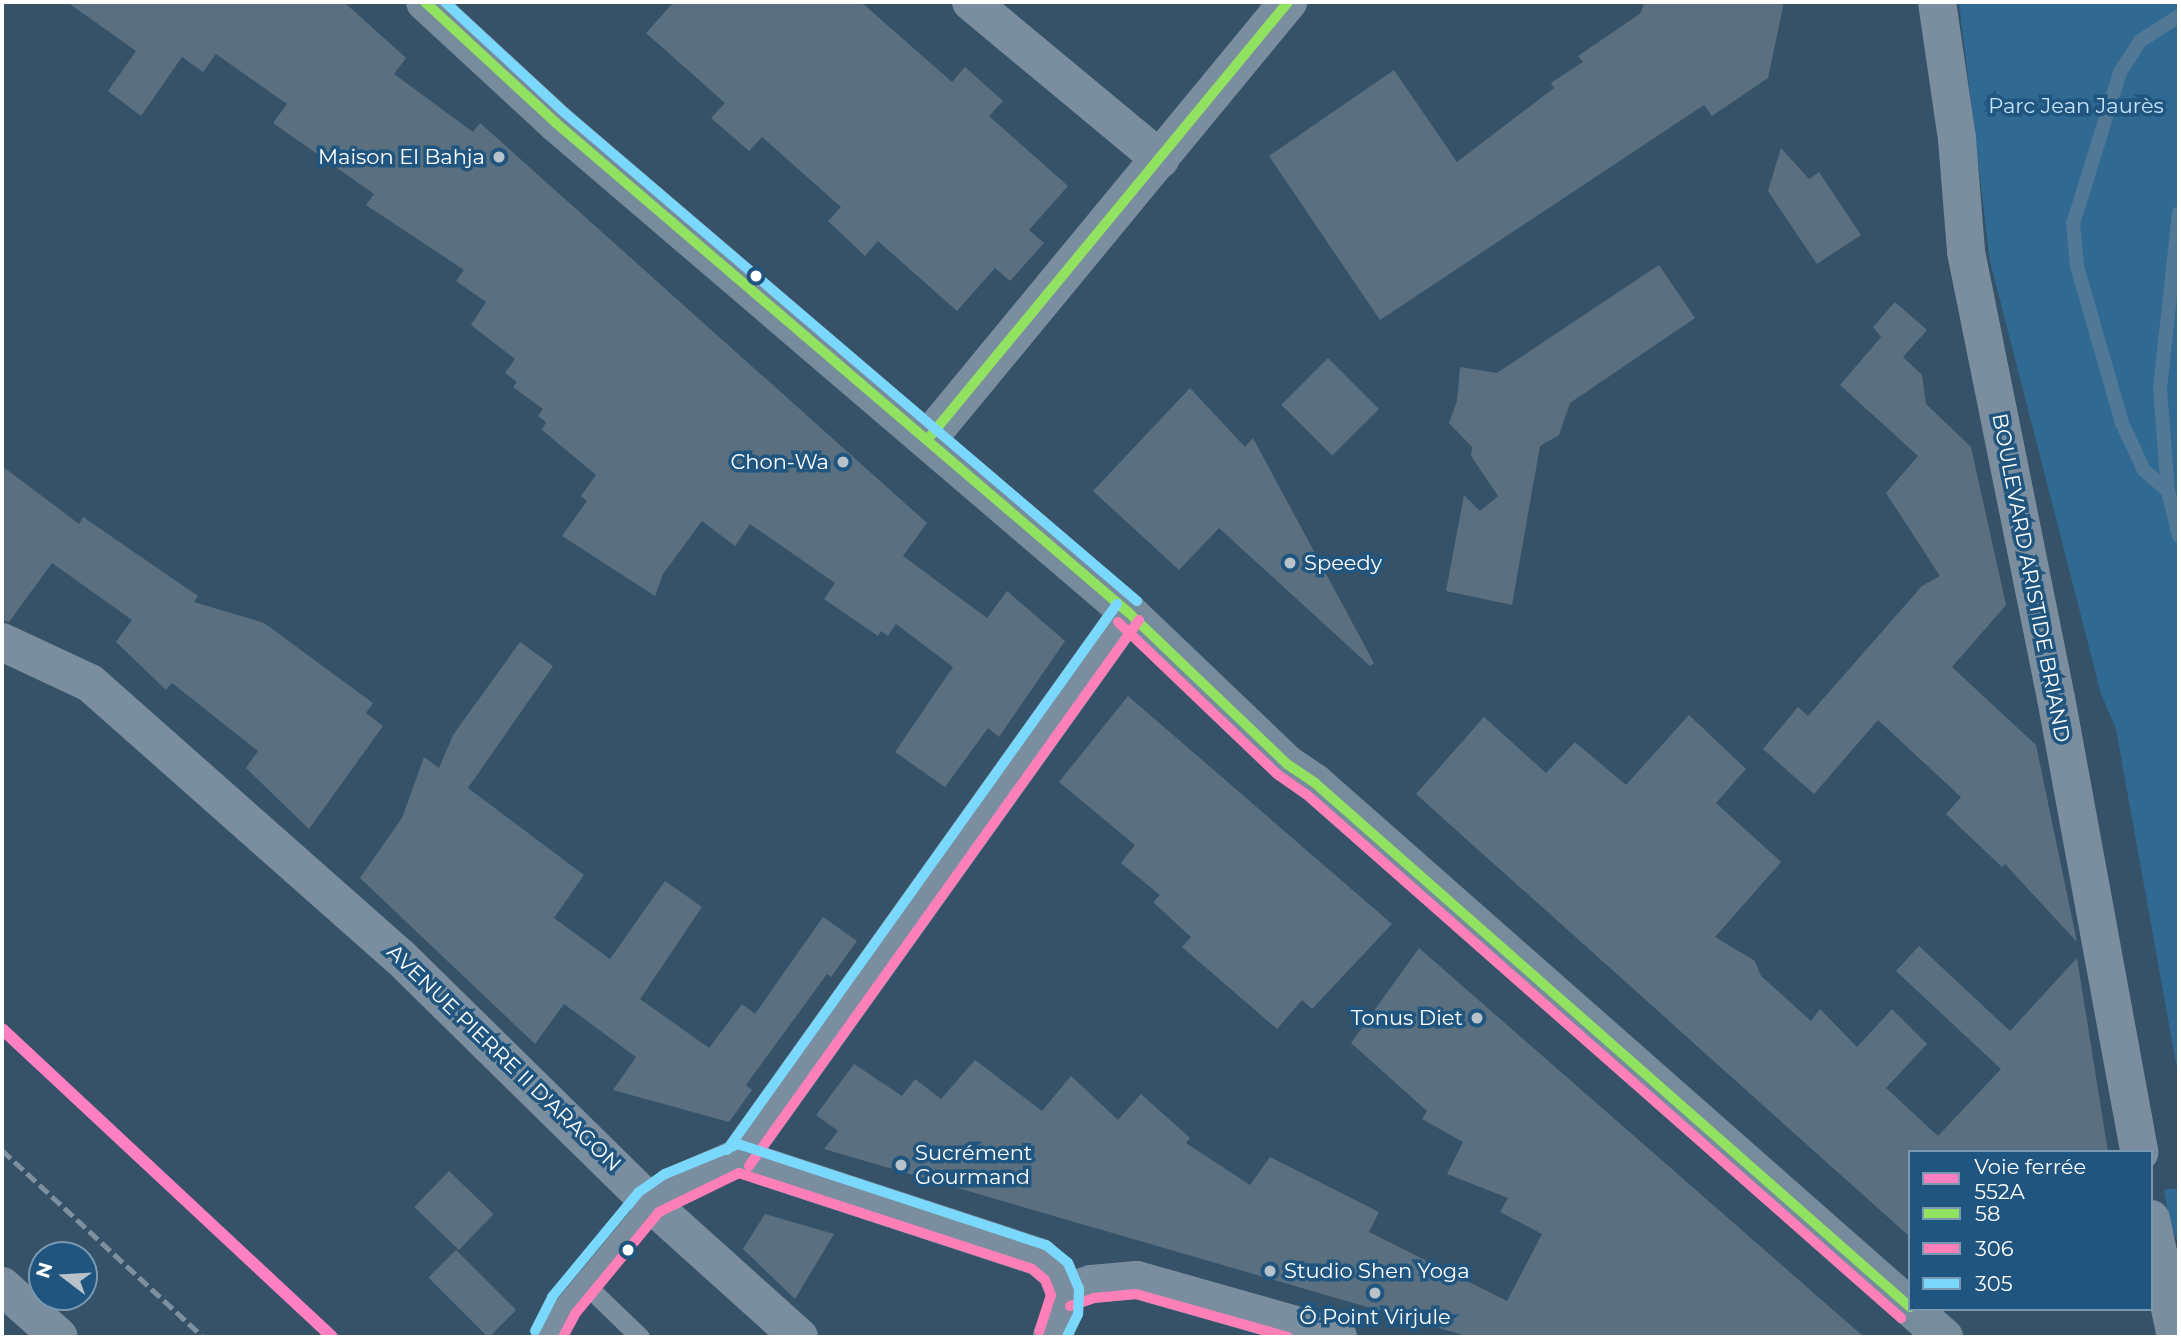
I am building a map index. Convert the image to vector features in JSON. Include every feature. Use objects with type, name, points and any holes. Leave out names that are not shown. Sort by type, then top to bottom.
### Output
[{"type":"main road","points":[[425,2],[556,123],[1128,612],[1287,764],[1315,782],[1908,1305]]},
{"type":"main road","points":[[1914,1311],[1944,1337]]},
{"type":"street","points":[[971,2],[1160,159]]},
{"type":"street","points":[[927,440],[1289,2]]},
{"type":"street","name":"BOULEVARD ARISTIDE BRIAND","points":[[1937,2],[1957,139],[1966,251],[2053,685],[2139,1150]]},
{"type":"street","points":[[649,1202],[671,1187],[738,1158],[1128,612]]},
{"type":"street","name":"AVENUE PIERRE II D'ARAGON","points":[[2,642],[90,682],[399,956],[649,1202],[799,1337]]},
{"type":"street","points":[[738,1158],[1039,1257],[1057,1272],[1065,1293],[1064,1311],[1052,1337]]},
{"type":"street","points":[[2153,1228],[2176,1337]]},
{"type":"street","points":[[1065,1293],[1091,1284],[1137,1280],[1338,1337]]},
{"type":"street","points":[[2,1286],[59,1337]]},
{"type":"lane","points":[[547,1337],[563,1306],[649,1202]]},
{"type":"lane","points":[[584,1283],[640,1337]]},
{"type":"green space","name":"Parc Jean Jaurès","points":[[1959,2],[2179,2],[2179,1080],[2116,729],[2101,694],[1990,261]]},
{"type":"green space","points":[[2179,1188],[2179,1244],[2170,1225],[2164,1190]]},
{"type":"building","points":[[67,2],[344,2],[406,58],[394,74],[473,132],[480,123],[927,523],[903,556],[987,618],[1007,591],[1065,641],[999,737],[988,728],[945,787],[895,752],[953,667],[896,624],[888,636],[881,631],[878,636],[824,599],[835,583],[750,524],[735,546],[702,521],[663,574],[655,596],[562,536],[587,501],[581,496],[596,475],[542,430],[546,422],[538,416],[543,409],[513,387],[517,382],[505,373],[515,359],[471,325],[486,302],[456,281],[464,270],[366,205],[374,194],[273,123],[287,104],[216,54],[203,72],[182,57],[141,116],[108,91],[136,51]]},
{"type":"building","points":[[674,2],[861,2],[952,82],[965,67],[1003,101],[989,116],[1068,186],[1029,230],[1044,243],[1010,281],[995,268],[957,311],[878,241],[865,256],[828,221],[841,207],[762,137],[749,151],[711,118],[725,103],[646,33]]},
{"type":"building","points":[[1644,2],[1784,2],[1768,78],[1712,116],[1704,105],[1380,320],[1269,156],[1394,70],[1457,162],[1554,88],[1551,83],[1583,62],[1578,56],[1641,13]]},
{"type":"building","points":[[1781,148],[1809,179],[1819,172],[1861,235],[1817,264],[1768,191]]},
{"type":"building","points":[[1659,265],[1695,318],[1570,403],[1559,435],[1540,446],[1512,605],[1446,591],[1464,495],[1480,511],[1498,496],[1471,456],[1472,447],[1449,423],[1457,401],[1460,367],[1497,373]]},
{"type":"building","points":[[1895,302],[1927,330],[1903,357],[1922,375],[1926,404],[1971,447],[2006,605],[1952,667],[2036,745],[2077,942],[2005,864],[2002,867],[1946,814],[1961,797],[1878,720],[1814,794],[1763,749],[1798,707],[1808,716],[1922,586],[1940,576],[1886,493],[1918,456],[1840,385],[1881,337],[1873,327]]},
{"type":"building","points":[[1328,358],[1379,409],[1332,456],[1281,405]]},
{"type":"building","points":[[1190,388],[1245,447],[1253,438],[1374,663],[1370,666],[1219,528],[1179,570],[1093,491]]},
{"type":"building","points":[[2,466],[79,524],[83,517],[198,596],[194,602],[264,623],[373,703],[366,713],[383,726],[309,829],[246,768],[258,751],[172,683],[166,690],[116,642],[132,620],[52,563],[9,622],[2,620]]},
{"type":"building","points":[[520,642],[553,666],[468,788],[584,875],[554,918],[610,959],[665,881],[702,907],[640,999],[709,1048],[742,1004],[755,1014],[823,917],[857,941],[831,977],[827,974],[746,1085],[752,1090],[729,1122],[613,1090],[636,1057],[564,1004],[535,1044],[360,878],[402,818],[424,757],[439,768],[453,735]]},
{"type":"building","points":[[1128,696],[1392,924],[1312,1009],[1302,1000],[1277,1029],[1182,947],[1191,937],[1153,902],[1160,895],[1121,863],[1135,845],[1059,782]]},
{"type":"building","points":[[1689,715],[1746,769],[1716,803],[1781,862],[1715,937],[1755,961],[1761,976],[1811,1021],[1820,1009],[1857,1047],[1892,1009],[1927,1044],[1886,1088],[1938,1136],[2001,1069],[1896,971],[1919,946],[2010,1031],[2077,958],[2108,1150],[1908,1150],[1908,1235],[1416,794],[1484,717],[1546,773],[1575,742],[1626,785]]},
{"type":"building","points":[[1419,948],[1864,1337],[1470,1337],[824,1149],[838,1131],[816,1115],[854,1064],[902,1096],[915,1079],[941,1099],[975,1060],[1042,1111],[1071,1076],[1118,1120],[1141,1094],[1190,1138],[1186,1143],[1250,1185],[1270,1157],[1379,1212],[1369,1232],[1507,1301],[1542,1234],[1500,1212],[1508,1198],[1447,1174],[1463,1142],[1422,1119],[1427,1111],[1351,1043]]},
{"type":"building","points":[[449,1171],[494,1214],[459,1250],[414,1207]]},
{"type":"building","points":[[765,1214],[834,1234],[795,1299],[743,1249]]},
{"type":"building","points":[[456,1250],[516,1310],[488,1337],[428,1278]]},
{"type":"waterway","points":[[2168,491],[2144,470],[2122,423],[2077,266],[2073,224],[2120,72],[2140,41],[2179,16]]},
{"type":"waterway","points":[[2179,213],[2160,389],[2168,491],[2179,536]]},
{"type":"railway","points":[[2,1150],[203,1337]]},
{"type":"rail line","name":"552A","points":[[2,1029],[332,1337]]},
{"type":"transit line","name":"58","points":[[425,2],[556,123],[1128,612],[1287,764],[1315,783],[1908,1305]]},
{"type":"transit line","name":"305","points":[[445,2],[565,113],[1137,601]]},
{"type":"transit line","name":"58","points":[[927,440],[1288,2]]},
{"type":"transit line","name":"305","points":[[727,1150],[1117,604]]},
{"type":"transit line","name":"306","points":[[749,1166],[1139,620]]},
{"type":"transit line","name":"306","points":[[1118,622],[1277,774],[1306,794],[1901,1318]]},
{"type":"transit line","name":"305","points":[[535,1331],[552,1297],[639,1192],[665,1174],[738,1144],[1046,1245],[1068,1263],[1079,1289],[1078,1314],[1067,1337]]},
{"type":"transit line","name":"306","points":[[563,1337],[575,1314],[659,1212],[739,1173],[1032,1269],[1045,1280],[1051,1295],[1039,1331]]},
{"type":"transit line","name":"306","points":[[1070,1306],[1094,1298],[1136,1294],[1288,1337]]},
{"type":"place","name":"Maison El Bahja","points":[[499,157]]},
{"type":"place","name":"Chon-Wa","points":[[843,462]]},
{"type":"place","name":"Speedy","points":[[1290,563]]},
{"type":"place","name":"Tonus Diet","points":[[1477,1018]]},
{"type":"place","name":"Sucrément Gourmand","points":[[901,1165]]},
{"type":"place","name":"Studio Shen Yoga","points":[[1270,1271]]},
{"type":"place","name":"Ô Point Virjule","points":[[1375,1293]]}]
